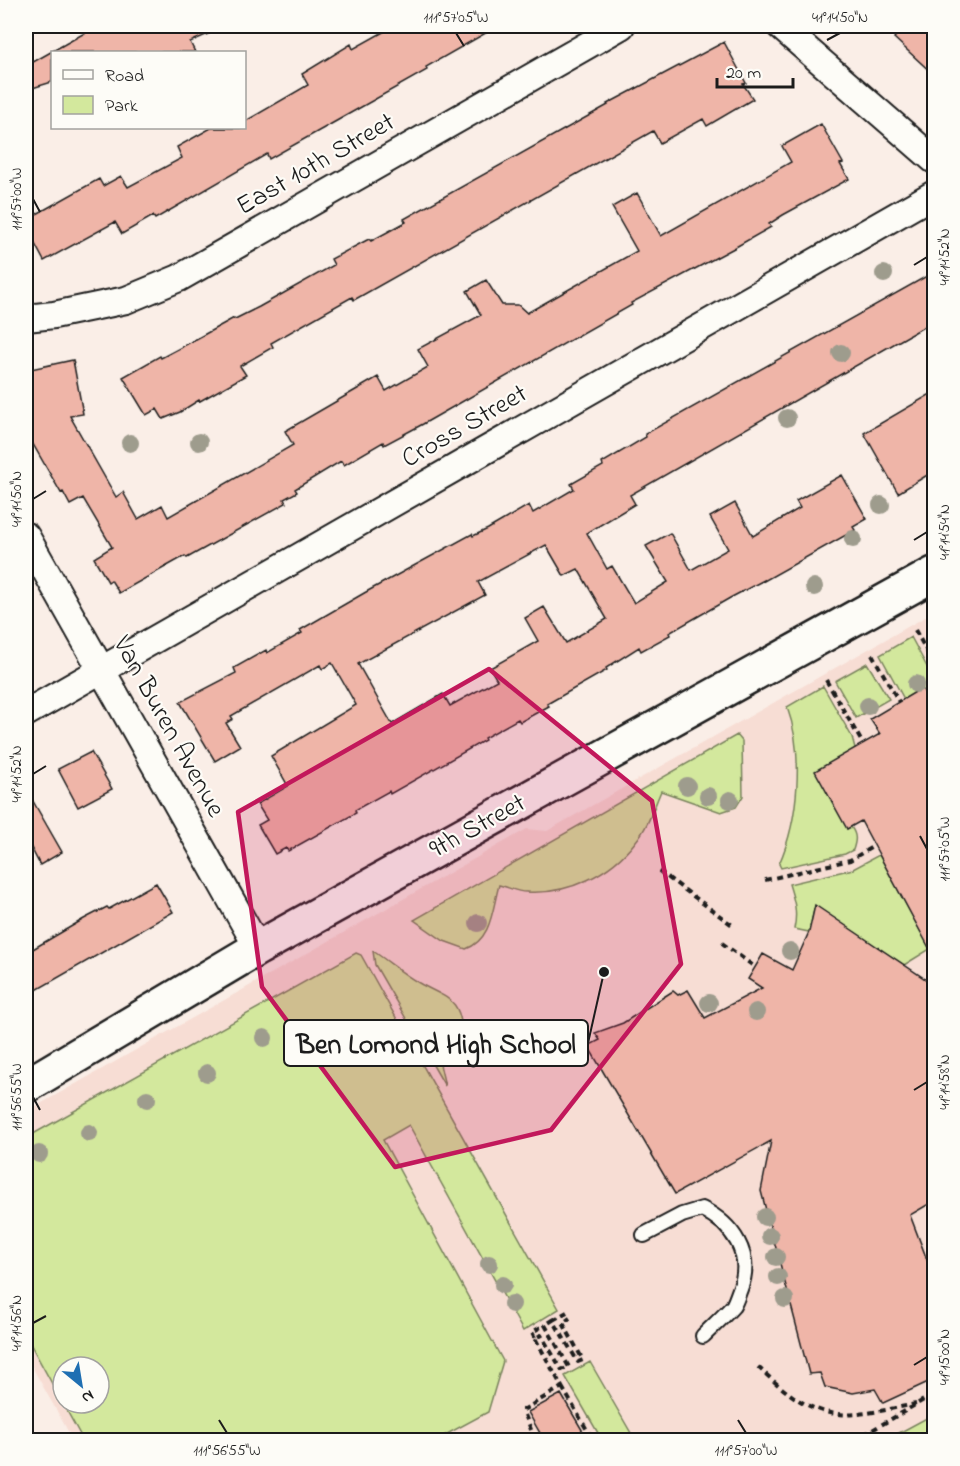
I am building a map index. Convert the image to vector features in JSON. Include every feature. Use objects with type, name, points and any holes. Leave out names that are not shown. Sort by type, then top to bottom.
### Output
[{"type":"street","name":"East 10th Street","points":[[26,318],[54,315],[126,300],[179,278],[621,26]]},
{"type":"street","points":[[780,26],[934,160]]},
{"type":"street","name":"Cross Street","points":[[26,713],[934,194]]},
{"type":"street","name":"Van Buren Avenue","points":[[26,536],[258,948]]},
{"type":"street","name":"9th Street","points":[[26,1086],[258,948],[934,573]]},
{"type":"lane","points":[[644,1234],[682,1215],[702,1209],[716,1216],[729,1228],[738,1242],[745,1263],[743,1282],[734,1304],[703,1335]]},
{"type":"path","points":[[915,630],[934,664]]},
{"type":"path","points":[[872,654],[899,702]]},
{"type":"path","points":[[826,680],[862,744]]},
{"type":"path","points":[[765,880],[850,860],[874,846]]},
{"type":"path","points":[[659,871],[735,927]]},
{"type":"path","points":[[722,943],[755,967]]},
{"type":"path","points":[[567,1312],[532,1332],[593,1440]]},
{"type":"path","points":[[553,1320],[578,1362],[583,1360],[563,1323],[570,1318]]},
{"type":"path","points":[[535,1338],[541,1335],[562,1370],[569,1367],[545,1325]]},
{"type":"path","points":[[758,1367],[783,1390],[811,1407],[837,1414],[874,1412],[916,1404]]},
{"type":"path","points":[[530,1440],[532,1432],[523,1410],[562,1387]]},
{"type":"path","points":[[843,1440],[869,1432],[934,1394]]},
{"type":"path","points":[[761,1436],[772,1440]]},
{"type":"highlighted area","points":[[489,669],[652,801],[681,964],[551,1130],[395,1167],[262,987],[238,812]]},
{"type":"shaded area","points":[[934,612],[934,1440],[73,1440],[59,1415],[111,1415],[111,1355],[51,1355],[51,1401],[26,1356],[26,1112],[527,829],[547,831]]},
{"type":"green space","points":[[911,637],[934,680],[934,704],[932,705],[922,688],[904,699],[880,655]]},
{"type":"green space","points":[[867,663],[889,699],[856,718],[835,681]]},
{"type":"green space","points":[[823,686],[852,737],[855,748],[847,829],[851,827],[853,830],[855,844],[853,850],[845,854],[781,868],[779,864],[791,827],[797,786],[796,745],[787,707]]},
{"type":"green space","points":[[737,735],[742,741],[743,796],[736,807],[721,812],[661,791],[644,830],[626,853],[601,872],[573,886],[542,892],[523,892],[499,885],[486,931],[475,944],[466,949],[444,941],[414,920]]},
{"type":"green space","points":[[879,855],[930,949],[904,965],[815,906],[809,932],[794,929],[794,901],[789,884],[853,869]]},
{"type":"green space","points":[[373,951],[413,979],[451,1001],[456,1007],[463,1036],[438,1035],[438,1056],[445,1086],[375,965]]},
{"type":"green space","points":[[356,953],[361,955],[559,1309],[523,1331],[409,1125],[383,1140],[503,1361],[488,1412],[436,1440],[83,1440],[69,1415],[111,1415],[111,1355],[51,1355],[51,1382],[26,1336],[26,1138]]},
{"type":"green space","points":[[590,1362],[635,1440],[602,1440],[565,1376]]},
{"type":"green space","points":[[934,1414],[934,1438],[930,1440],[886,1440]]},
{"type":"building","points":[[97,26],[226,26],[190,42],[194,51],[53,51]]},
{"type":"building","points":[[394,26],[498,26],[426,67],[427,70],[269,159],[267,154],[155,219],[153,216],[122,234],[115,222],[44,261],[26,227],[26,220],[99,179],[103,186],[121,176],[128,187],[182,158],[177,147],[209,129],[246,129],[246,121],[308,85],[302,74],[351,44],[353,49]]},
{"type":"building","points":[[904,26],[934,26],[934,75],[894,38]]},
{"type":"building","points":[[724,42],[746,83],[743,84],[753,99],[707,126],[703,119],[660,143],[653,131],[354,300],[352,297],[271,343],[273,347],[240,366],[246,375],[180,412],[163,419],[157,409],[146,415],[123,377],[259,307],[334,265],[331,259],[406,222],[404,219],[607,104]]},
{"type":"building","points":[[51,52],[51,82],[26,90],[26,66]]},
{"type":"building","points":[[821,124],[843,163],[840,164],[849,179],[783,215],[769,224],[771,227],[631,303],[632,305],[423,424],[384,445],[383,442],[344,465],[341,461],[295,489],[297,492],[284,499],[286,503],[119,593],[111,580],[108,582],[94,558],[112,547],[83,498],[70,505],[63,492],[61,493],[26,432],[26,370],[73,360],[83,414],[70,416],[116,497],[123,492],[138,519],[162,505],[168,517],[293,445],[285,431],[378,377],[386,391],[428,367],[418,349],[481,315],[467,291],[486,280],[502,305],[518,305],[527,313],[637,251],[612,207],[637,193],[661,236],[791,162],[782,146]]},
{"type":"building","points":[[934,272],[934,321],[630,495],[635,504],[587,533],[607,569],[612,566],[634,603],[668,582],[646,546],[670,533],[691,570],[728,549],[710,517],[735,503],[753,536],[800,508],[796,501],[842,475],[867,519],[853,527],[855,530],[730,598],[641,651],[639,647],[606,668],[607,670],[547,704],[549,706],[520,722],[518,719],[390,794],[389,791],[355,810],[356,813],[288,851],[286,848],[275,854],[258,825],[267,820],[257,804],[288,786],[271,756],[356,705],[332,663],[322,669],[320,665],[231,716],[233,719],[226,723],[240,746],[215,761],[180,702],[236,673],[234,668],[266,650],[267,653],[302,633],[300,630],[472,534],[473,536],[488,529],[529,505],[533,513],[574,489],[571,484],[646,437],[645,434]],"holes":[[[546,545],[564,576],[578,569],[607,619],[566,643],[544,607],[525,618],[538,641],[490,668],[497,680],[450,706],[443,694],[392,724],[358,664],[485,595],[478,582]]]},
{"type":"building","points":[[934,392],[934,471],[898,493],[864,433]]},
{"type":"building","points":[[922,688],[934,710],[934,957],[861,821],[847,829],[815,771],[880,734],[870,719]]},
{"type":"building","points":[[91,752],[112,789],[78,807],[58,769]]},
{"type":"building","points":[[26,789],[62,852],[40,865],[26,838]]},
{"type":"building","points":[[156,883],[173,912],[26,996],[26,953],[84,919],[107,907],[109,909]]},
{"type":"building","points":[[815,905],[934,985],[934,1201],[910,1215],[934,1278],[934,1381],[883,1403],[875,1389],[853,1393],[825,1387],[820,1373],[809,1374],[761,1191],[771,1141],[675,1194],[588,1046],[600,1040],[595,1033],[623,1023],[673,991],[678,995],[688,990],[705,1018],[762,988],[748,979],[763,954],[792,970],[809,932]]},
{"type":"building","points":[[561,1394],[588,1440],[544,1440],[528,1412]]},
{"type":"place","name":"Ben Lomond High School","points":[[604,972]]}]
